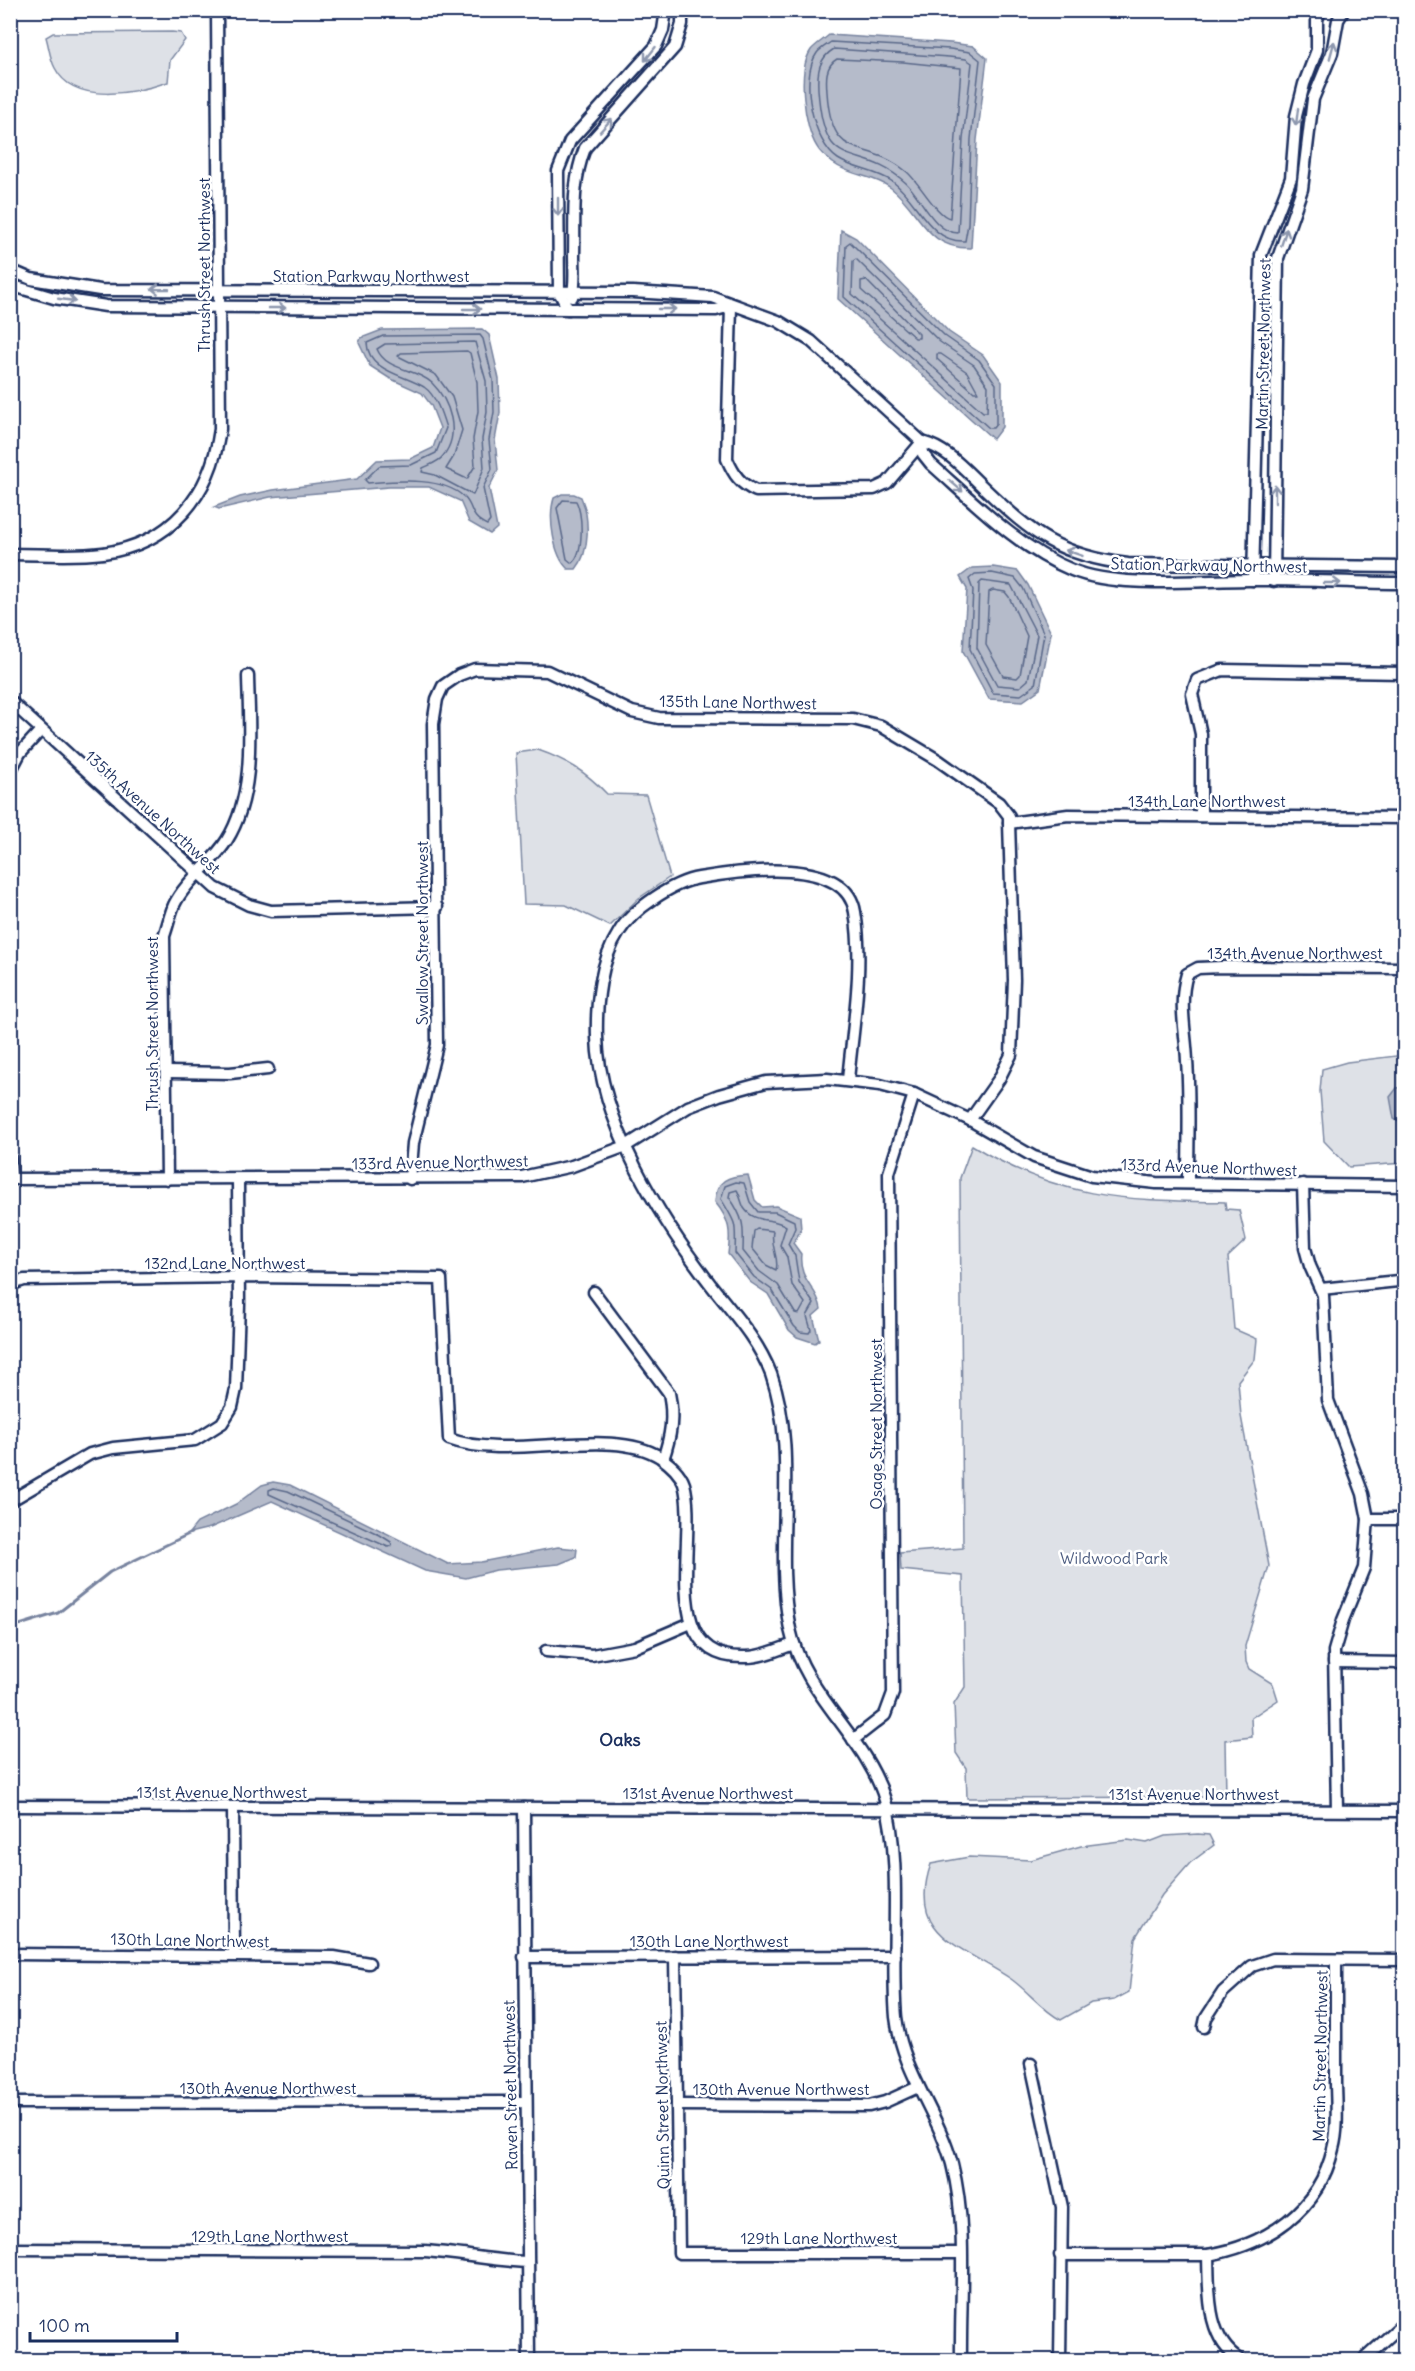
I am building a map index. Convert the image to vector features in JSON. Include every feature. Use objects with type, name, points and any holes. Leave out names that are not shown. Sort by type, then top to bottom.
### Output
[{"type":"street","name":"Thrush Street Northwest","points":[[10,554],[102,553],[130,547],[158,535],[186,511],[206,483],[216,457],[220,429],[217,10]]},
{"type":"street","points":[[568,309],[559,292],[558,171],[562,158],[570,141],[656,46],[663,30],[666,10]]},
{"type":"street","points":[[568,309],[573,292],[574,183],[578,165],[585,148],[675,47],[682,24],[682,10]]},
{"type":"street","name":"Martin Street Northwest","points":[[1253,580],[1261,255],[1291,178],[1296,116],[1304,84],[1317,50],[1317,20],[1320,10]]},
{"type":"street","name":"Martin Street Northwest","points":[[1274,581],[1278,258],[1302,189],[1313,99],[1332,53],[1338,20],[1344,10]]},
{"type":"street","name":"Station Parkway Northwest","points":[[10,270],[31,279],[90,289],[679,293],[713,297],[731,306],[778,321],[811,340],[922,442],[937,446],[1000,504],[1061,549],[1094,560],[1155,565],[1404,567]]},
{"type":"street","name":"Station Parkway Northwest","points":[[10,285],[54,298],[106,306],[716,310],[731,306]]},
{"type":"street","points":[[88,303],[90,289]]},
{"type":"street","points":[[731,306],[727,459],[736,478],[745,487],[756,492],[874,489],[887,483],[922,442]]},
{"type":"street","name":"Station Parkway Northwest","points":[[922,442],[924,454],[931,464],[1027,546],[1056,563],[1091,577],[1155,581],[1253,580],[1404,584]]},
{"type":"street","points":[[1155,565],[1155,581]]},
{"type":"street","name":"135th Lane Northwest","points":[[443,686],[459,675],[475,669],[546,671],[633,712],[659,718],[853,719],[881,726],[938,760],[999,803],[1009,816],[1009,823]]},
{"type":"street","points":[[1201,816],[1201,734],[1193,710],[1192,694],[1197,680],[1222,670],[1404,673]]},
{"type":"street","name":"Thrush Street Northwest","points":[[166,1179],[168,1072],[164,936],[175,903],[227,840],[245,789],[248,676]]},
{"type":"street","name":"Swallow Street Northwest","points":[[410,1179],[413,1143],[437,1045],[433,724],[437,699],[443,686]]},
{"type":"street","name":"135th Avenue Northwest","points":[[10,701],[214,888],[271,911],[436,907]]},
{"type":"street","points":[[10,772],[20,753],[41,730]]},
{"type":"street","name":"134th Lane Northwest","points":[[1009,823],[1068,815],[1404,818]]},
{"type":"street","points":[[970,1120],[999,1079],[1011,1055],[1014,980],[1009,823]]},
{"type":"street","points":[[848,1080],[857,990],[858,930],[854,902],[843,886],[833,879],[813,872],[734,873],[690,879],[670,889],[640,910],[619,932],[600,983],[597,1038],[610,1111],[626,1146],[681,1245],[745,1328],[760,1351],[771,1376],[782,1425],[787,1607],[794,1644],[808,1678],[875,1773],[887,1808],[892,1860],[900,2038],[918,2087],[942,2136],[951,2160],[955,2180],[960,2253],[961,2361]]},
{"type":"street","name":"134th Avenue Northwest","points":[[1188,1182],[1187,1060],[1183,1018],[1184,985],[1187,974],[1198,968],[1221,967],[1404,968]]},
{"type":"street","points":[[168,1072],[230,1074],[268,1069]]},
{"type":"street","name":"133rd Avenue Northwest","points":[[11,1179],[522,1177],[572,1166],[626,1146],[688,1107],[734,1090],[789,1080],[848,1080],[914,1094],[970,1120],[1034,1157],[1072,1171],[1140,1182],[1404,1186]]},
{"type":"street","name":"Osage Street Northwest","points":[[853,1740],[885,1715],[893,1694],[889,1173],[914,1094]]},
{"type":"street","points":[[10,1158],[11,1179]]},
{"type":"street","points":[[10,1501],[90,1454],[113,1448],[195,1440],[218,1426],[232,1407],[236,1389],[239,1277],[238,1179]]},
{"type":"street","points":[[1303,1184],[1305,1248],[1310,1266],[1321,1289],[1327,1338],[1328,1400],[1363,1494],[1368,1519],[1364,1568],[1343,1620],[1334,1662],[1337,1810]]},
{"type":"street","name":"132nd Lane Northwest","points":[[10,1285],[24,1281],[239,1277],[441,1279],[450,1439],[493,1447],[628,1445],[645,1448],[663,1459]]},
{"type":"street","points":[[1321,1289],[1398,1281]]},
{"type":"street","points":[[594,1292],[669,1393],[673,1412],[671,1435],[663,1459],[676,1470],[683,1482],[687,1504],[687,1612],[695,1634],[711,1649],[733,1657],[760,1655],[794,1644]]},
{"type":"street","points":[[1368,1519],[1404,1519]]},
{"type":"street","points":[[546,1651],[592,1655],[624,1649],[690,1623]]},
{"type":"street","points":[[1334,1662],[1404,1663]]},
{"type":"street","name":"131st Avenue Northwest","points":[[10,1806],[1404,1811]]},
{"type":"street","points":[[232,1807],[234,1955]]},
{"type":"street","name":"Raven Street Northwest","points":[[524,1808],[529,2361]]},
{"type":"street","name":"130th Lane Northwest","points":[[10,1954],[234,1955],[334,1958],[369,1963]]},
{"type":"street","name":"Quinn Street Northwest","points":[[675,1956],[679,2253]]},
{"type":"street","name":"130th Lane Northwest","points":[[524,1957],[895,1956]]},
{"type":"street","points":[[1204,2027],[1206,2018],[1223,1992],[1252,1966],[1273,1959],[1404,1960]]},
{"type":"street","name":"Martin Street Northwest","points":[[1208,2255],[1232,2251],[1271,2233],[1292,2220],[1318,2185],[1333,2149],[1336,2119],[1336,1960]]},
{"type":"street","points":[[1031,2064],[1062,2206],[1060,2361]]},
{"type":"street","name":"130th Avenue Northwest","points":[[677,2105],[868,2106],[885,2102],[918,2087]]},
{"type":"street","name":"130th Avenue Northwest","points":[[10,2103],[525,2102]]},
{"type":"street","name":"129th Lane Northwest","points":[[10,2249],[423,2251],[465,2253],[504,2261],[528,2262]]},
{"type":"street","name":"129th Lane Northwest","points":[[679,2253],[960,2253]]},
{"type":"street","points":[[1060,2255],[1208,2255],[1210,2299],[1215,2326],[1224,2349],[1241,2361]]},
{"type":"street","points":[[1363,2361],[1404,2323]]},
{"type":"green space","points":[[53,33],[181,33],[185,40],[170,60],[168,82],[140,90],[107,93],[76,88],[64,80],[53,64],[46,37]]},
{"type":"green space","points":[[538,750],[576,768],[607,794],[646,795],[670,877],[639,898],[610,926],[566,905],[524,904],[516,753]]},
{"type":"green space","points":[[1404,1055],[1404,1163],[1349,1167],[1324,1141],[1320,1091],[1322,1069],[1347,1062]]},
{"type":"green space","name":"Wildwood Park","points":[[972,1145],[1035,1177],[1065,1187],[1124,1198],[1225,1202],[1226,1209],[1239,1210],[1246,1240],[1228,1257],[1234,1329],[1257,1339],[1255,1359],[1238,1381],[1241,1416],[1269,1566],[1245,1646],[1246,1662],[1249,1669],[1273,1684],[1278,1700],[1251,1718],[1252,1737],[1225,1740],[1226,1797],[967,1798],[966,1768],[956,1753],[954,1704],[965,1687],[963,1576],[901,1570],[900,1553],[963,1548],[960,1178]]},
{"type":"green space","points":[[1209,1835],[1214,1845],[1190,1863],[1162,1895],[1135,1938],[1129,1992],[1114,2000],[1091,2003],[1061,2020],[1011,1979],[944,1936],[933,1923],[926,1908],[925,1888],[931,1864],[969,1857],[1031,1860],[1081,1846],[1128,1840],[1147,1843],[1165,1836]]},
{"type":"water","points":[[829,35],[973,46],[987,58],[977,140],[971,248],[956,247],[933,236],[891,188],[877,180],[840,167],[818,149],[812,138],[806,113],[804,71],[811,50]]},
{"type":"water","points":[[841,230],[856,238],[949,332],[983,355],[1002,382],[1002,427],[993,439],[838,299]]},
{"type":"water","points":[[482,329],[489,335],[499,379],[500,413],[495,440],[498,470],[489,488],[497,528],[490,534],[469,522],[460,501],[429,487],[389,487],[270,497],[219,509],[214,507],[240,497],[273,490],[357,479],[377,460],[410,459],[433,448],[440,428],[431,405],[422,393],[389,378],[370,366],[359,343],[361,338],[382,330]]},
{"type":"water","points":[[562,494],[574,494],[581,497],[586,514],[586,544],[581,562],[576,569],[568,569],[563,563],[553,535],[552,506],[554,498]]},
{"type":"water","points":[[993,567],[1018,571],[1028,585],[1051,633],[1040,689],[1023,701],[989,699],[963,651],[967,589],[960,577],[972,568]]},
{"type":"water","points":[[1404,1087],[1404,1125],[1394,1119],[1390,1097],[1397,1088]]},
{"type":"water","points":[[748,1175],[755,1200],[762,1207],[776,1206],[800,1216],[801,1230],[793,1243],[801,1254],[802,1271],[821,1309],[813,1316],[819,1340],[815,1343],[797,1337],[789,1330],[768,1294],[750,1282],[728,1254],[728,1226],[715,1202],[716,1195],[724,1181]]},
{"type":"water","points":[[273,1482],[290,1485],[448,1564],[481,1562],[558,1547],[577,1549],[576,1557],[559,1564],[496,1570],[466,1578],[425,1571],[272,1501],[210,1528],[189,1533],[197,1523],[236,1504],[262,1485]]},
{"type":"waterway","points":[[10,1628],[58,1613],[110,1572],[191,1533]]},
{"type":"district","name":"Oaks","points":[[620,1740]]}]
